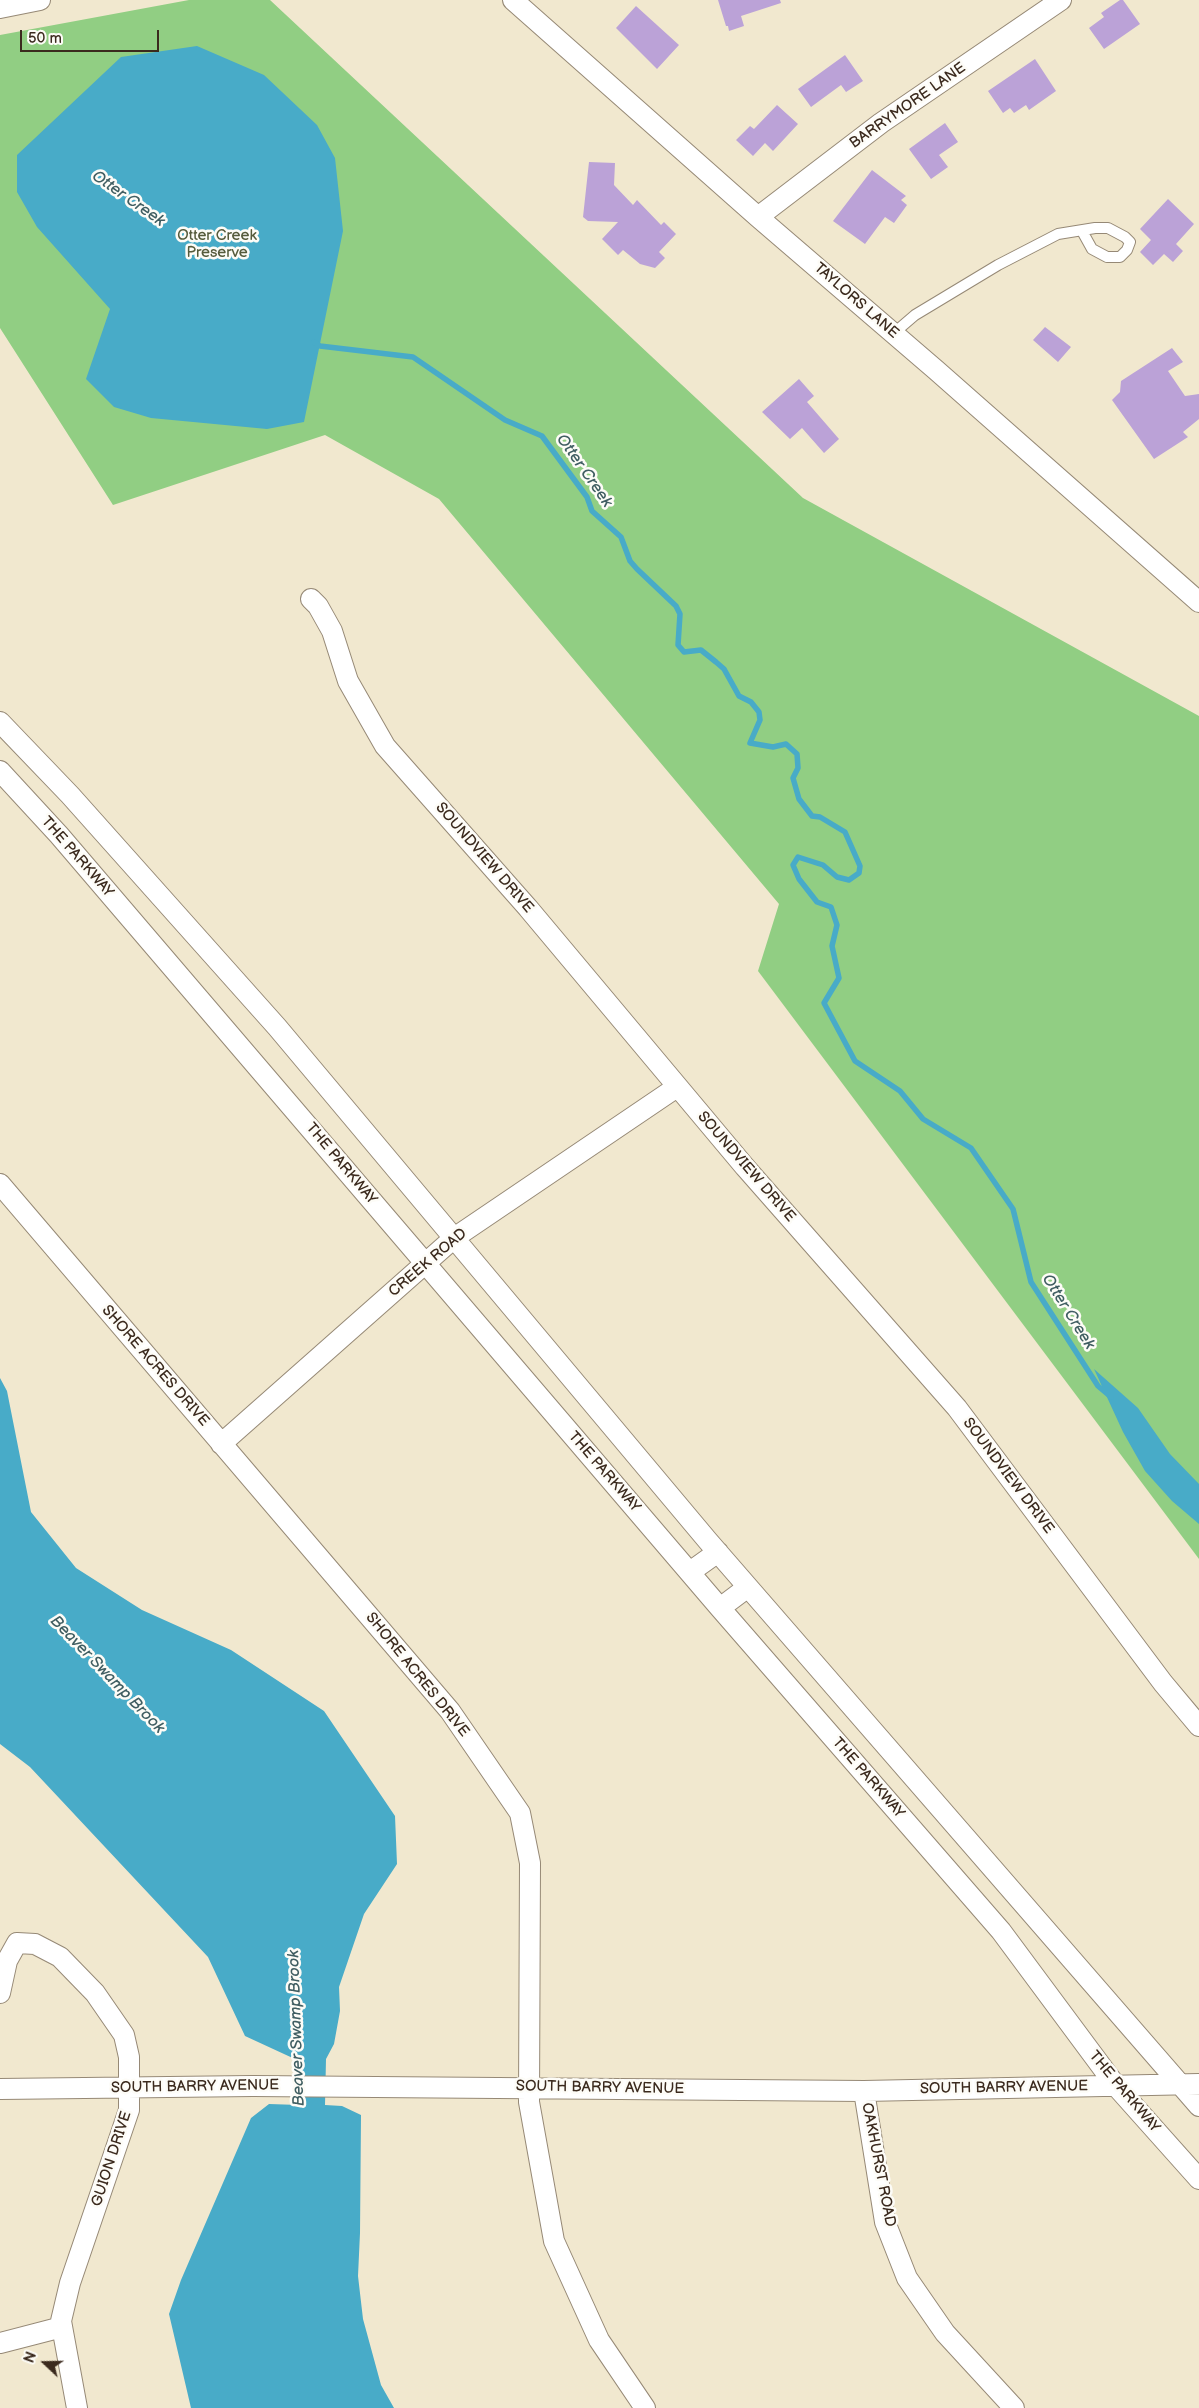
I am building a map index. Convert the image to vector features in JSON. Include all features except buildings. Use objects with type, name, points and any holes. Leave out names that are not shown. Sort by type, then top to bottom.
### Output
[{"type":"street","points":[[0,8],[40,0]]},
{"type":"street","name":"TAYLORS LANE","points":[[513,0],[758,217],[894,333],[1199,602]]},
{"type":"street","name":"BARRYMORE LANE","points":[[758,217],[881,123],[1061,0]]},
{"type":"street","name":"SOUNDVIEW DRIVE","points":[[311,599],[318,606],[332,631],[348,681],[385,746],[528,908],[677,1088],[957,1408],[1164,1683],[1199,1726]]},
{"type":"street","points":[[0,722],[70,795],[278,1027],[748,1587],[1190,2084],[1199,2106]]},
{"type":"street","name":"THE PARKWAY","points":[[0,771],[65,842],[720,1608],[1001,1931],[1116,2086],[1199,2179]]},
{"type":"street","name":"CREEK ROAD","points":[[221,1444],[426,1265],[454,1238],[677,1088]]},
{"type":"street","name":"SHORE ACRES DRIVE","points":[[0,1184],[450,1711],[520,1813],[530,1863],[529,2102],[554,2241],[599,2340],[644,2408]]},
{"type":"street","points":[[690,1572],[718,1552]]},
{"type":"street","points":[[720,1608],[748,1587]]},
{"type":"street","name":"GUION DRIVE","points":[[0,1993],[7,1960],[16,1942],[35,1944],[60,1957],[95,1993],[124,2036],[129,2057],[130,2110],[70,2283],[61,2321],[77,2408]]},
{"type":"street","name":"SOUTH BARRY AVENUE","points":[[0,2089],[529,2086],[864,2091],[1190,2084]]},
{"type":"street","name":"OAKHURST ROAD","points":[[864,2091],[885,2222],[907,2278],[945,2334],[1014,2408]]},
{"type":"street","points":[[0,2343],[62,2327]]},
{"type":"lane","points":[[894,333],[915,315],[1028,248],[1058,234],[1082,231]]},
{"type":"green space","name":"Otter Creek Preserve","points":[[189,0],[270,0],[803,498],[1199,716],[1199,1559],[758,971],[779,904],[439,499],[325,435],[113,505],[0,328],[0,35]]},
{"type":"water","points":[[197,46],[264,75],[317,125],[335,158],[343,231],[304,422],[267,429],[151,418],[114,407],[86,379],[110,309],[37,227],[17,192],[17,155],[121,57]]},
{"type":"water","points":[[1094,1369],[1138,1408],[1170,1454],[1199,1484],[1199,1524],[1172,1501],[1145,1471],[1123,1432]]},
{"type":"water","name":"Beaver Swamp Brook","points":[[0,1378],[7,1391],[31,1512],[76,1568],[142,1610],[231,1650],[324,1711],[395,1816],[397,1864],[364,1914],[339,1987],[340,2011],[334,2044],[326,2059],[325,2105],[342,2106],[361,2115],[358,2276],[363,2319],[381,2385],[394,2408],[191,2408],[169,2314],[181,2280],[251,2118],[269,2104],[299,2105],[297,2060],[245,2036],[208,1957],[30,1767],[0,1744]]},
{"type":"waterway","name":"Otter Creek","points":[[314,342],[320,346],[413,357],[505,420],[542,436],[587,497],[592,511],[621,537],[630,561],[676,606],[680,614],[678,645],[684,652],[701,650],[716,662],[724,669],[739,696],[751,702],[759,712],[760,720],[750,743],[773,747],[786,744],[797,754],[798,768],[793,778],[799,799],[812,816],[820,817],[845,832],[860,866],[859,873],[849,880],[837,877],[823,865],[798,857],[793,865],[799,879],[817,902],[831,907],[837,925],[832,946],[839,978],[824,1003],[855,1061],[900,1091],[923,1119],[971,1148],[1013,1209],[1031,1282],[1098,1386],[1111,1397]]}]
